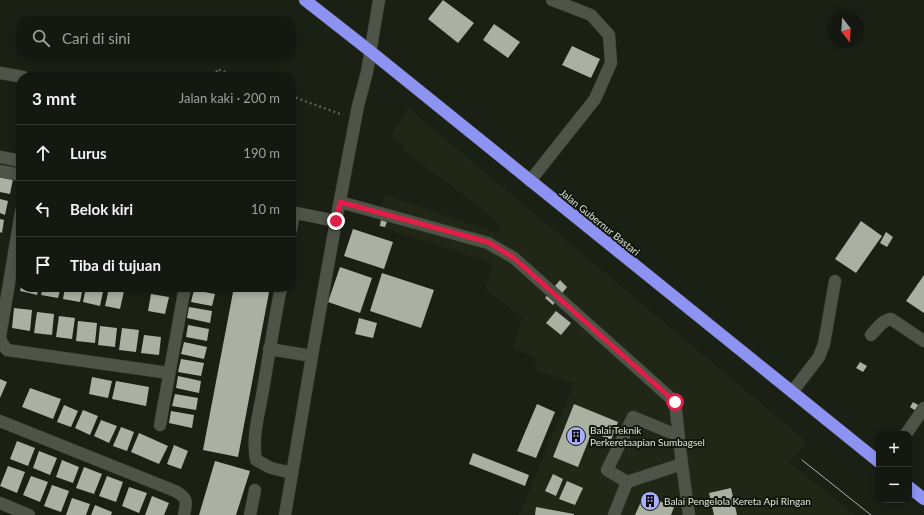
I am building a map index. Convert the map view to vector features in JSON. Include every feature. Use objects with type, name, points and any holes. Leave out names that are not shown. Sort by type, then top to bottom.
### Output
[{"type":"highway","name":"Jalan Gubernur Bastari","points":[[305,0],[876,460]]},
{"type":"highway","points":[[912,489],[924,499]]},
{"type":"street","points":[[285,515],[336,221],[355,120],[367,72],[379,0]]},
{"type":"street","points":[[530,181],[595,99],[611,63],[609,35],[591,15],[552,0]]},
{"type":"street","points":[[0,73],[16,76]]},
{"type":"street","points":[[0,157],[16,160]]},
{"type":"street","points":[[0,171],[16,174]]},
{"type":"street","points":[[340,202],[488,242],[514,258],[675,402],[689,515]]},
{"type":"street","points":[[296,213],[336,221]]},
{"type":"street","points":[[16,261],[0,337],[7,350],[169,373]]},
{"type":"street","points":[[792,392],[819,356],[824,344],[835,281]]},
{"type":"street","points":[[160,425],[183,292]]},
{"type":"street","points":[[280,292],[269,350],[254,450],[256,460],[271,468],[292,473]]},
{"type":"street","points":[[871,335],[886,319],[891,319],[924,341]]},
{"type":"street","points":[[269,350],[312,356]]},
{"type":"street","points":[[908,431],[924,408]]},
{"type":"street","points":[[679,436],[633,417],[607,470],[627,482],[682,464]]},
{"type":"street","points":[[0,422],[176,491],[183,496],[187,505],[184,515]]},
{"type":"street","points":[[614,515],[627,482]]},
{"type":"street","points":[[250,515],[256,490]]},
{"type":"street","points":[[681,515],[687,502]]},
{"type":"street","points":[[0,503],[29,515]]},
{"type":"path","points":[[217,72],[217,69],[225,72]]},
{"type":"path","points":[[296,98],[355,120]]},
{"type":"shaded area","points":[[408,108],[807,442],[790,463],[855,515],[519,515],[574,383],[559,380],[534,369],[537,359],[513,347],[522,317],[485,289],[493,264],[377,226],[385,195],[497,233],[503,227],[464,195],[403,151],[405,148],[390,137]]},
{"type":"building","points":[[443,0],[474,23],[458,43],[428,19]]},
{"type":"building","points":[[494,24],[520,42],[508,58],[483,40]]},
{"type":"building","points":[[572,46],[600,59],[591,78],[562,65]]},
{"type":"building","points":[[0,177],[13,179],[10,194],[0,192]]},
{"type":"building","points":[[0,199],[8,201],[5,215],[0,213]]},
{"type":"building","points":[[0,219],[4,220],[2,233],[0,232]]},
{"type":"building","points":[[381,220],[387,222],[385,227],[380,226]]},
{"type":"building","points":[[861,221],[882,236],[856,273],[835,259]]},
{"type":"building","points":[[353,229],[393,242],[384,269],[344,256]]},
{"type":"building","points":[[886,232],[893,237],[887,247],[880,243]]},
{"type":"building","points":[[340,267],[372,278],[360,313],[328,302]]},
{"type":"building","points":[[382,273],[434,290],[421,328],[370,311]]},
{"type":"building","points":[[924,275],[924,313],[906,301]]},
{"type":"building","points":[[560,280],[567,287],[553,305],[545,298]]},
{"type":"building","points":[[24,292],[38,292],[37,295]]},
{"type":"building","points":[[42,292],[60,292],[58,298],[41,295]]},
{"type":"building","points":[[64,292],[82,292],[80,302],[63,299]]},
{"type":"building","points":[[85,292],[103,292],[100,306],[83,302]]},
{"type":"building","points":[[108,292],[124,292],[120,309],[105,306]]},
{"type":"building","points":[[194,292],[215,294],[212,306],[191,302]]},
{"type":"building","points":[[233,292],[269,292],[238,457],[203,450]]},
{"type":"building","points":[[151,294],[169,297],[165,314],[148,311]]},
{"type":"building","points":[[189,307],[212,311],[210,323],[187,318]]},
{"type":"building","points":[[14,308],[32,310],[30,331],[12,328]]},
{"type":"building","points":[[556,311],[571,323],[561,335],[546,323]]},
{"type":"building","points":[[37,312],[54,314],[52,335],[34,333]]},
{"type":"building","points":[[59,316],[75,318],[72,339],[56,337]]},
{"type":"building","points":[[359,318],[377,323],[373,338],[355,334]]},
{"type":"building","points":[[78,321],[97,323],[95,343],[76,341]]},
{"type":"building","points":[[188,325],[209,329],[207,341],[186,337]]},
{"type":"building","points":[[100,326],[117,328],[115,347],[98,345]]},
{"type":"building","points":[[122,328],[139,330],[136,352],[119,350]]},
{"type":"building","points":[[144,335],[161,337],[159,355],[141,353]]},
{"type":"building","points":[[184,342],[207,347],[204,359],[181,354]]},
{"type":"building","points":[[181,359],[204,363],[201,376],[178,372]]},
{"type":"building","points":[[860,362],[867,366],[863,372],[856,368]]},
{"type":"building","points":[[178,376],[201,381],[199,393],[176,388]]},
{"type":"building","points":[[92,377],[112,381],[108,398],[89,394]]},
{"type":"building","points":[[0,379],[7,382],[0,398]]},
{"type":"building","points":[[116,381],[149,387],[146,406],[112,399]]},
{"type":"building","points":[[30,388],[61,399],[53,419],[22,407]]},
{"type":"building","points":[[175,394],[198,398],[196,410],[172,406]]},
{"type":"building","points":[[913,402],[920,406],[916,411],[910,407]]},
{"type":"building","points":[[537,404],[555,412],[536,458],[517,451]]},
{"type":"building","name":"Balai Teknik Perkeretaapian Sumbagsel","points":[[574,404],[618,422],[611,440],[592,432],[578,467],[553,457]]},
{"type":"building","points":[[64,405],[78,411],[71,427],[57,422]]},
{"type":"building","points":[[83,410],[98,416],[90,435],[75,428]]},
{"type":"building","points":[[171,411],[194,415],[192,428],[169,423]]},
{"type":"building","points":[[101,420],[117,426],[109,443],[94,436]]},
{"type":"building","points":[[121,427],[134,432],[127,451],[113,446]]},
{"type":"building","points":[[139,433],[168,446],[159,464],[131,452]]},
{"type":"building","points":[[17,441],[35,448],[28,466],[10,459]]},
{"type":"building","points":[[174,445],[188,451],[181,469],[167,464]]},
{"type":"building","points":[[39,451],[57,458],[50,475],[33,468]]},
{"type":"building","points":[[473,453],[529,475],[525,486],[469,464]]},
{"type":"building","points":[[62,460],[79,467],[73,483],[56,477]]},
{"type":"building","points":[[215,461],[250,471],[236,515],[199,515]]},
{"type":"building","points":[[8,466],[25,472],[17,493],[0,486]]},
{"type":"building","points":[[84,467],[102,474],[94,494],[76,488]]},
{"type":"building","points":[[553,474],[563,479],[556,496],[545,491]]},
{"type":"building","points":[[31,476],[48,482],[40,502],[23,495]]},
{"type":"building","points":[[107,476],[123,482],[116,502],[99,496]]},
{"type":"building","points":[[567,481],[583,488],[575,505],[559,499]]},
{"type":"building","points":[[52,485],[69,491],[61,512],[44,506]]},
{"type":"building","points":[[129,487],[147,493],[139,513],[122,506]]},
{"type":"building","points":[[731,488],[737,515],[714,515],[709,493]]},
{"type":"building","name":"Balai Pengelola Kereta Api Ringan","points":[[644,495],[674,507],[671,515],[635,515]]},
{"type":"building","points":[[152,496],[169,503],[164,515],[145,515]]},
{"type":"building","points":[[72,498],[90,504],[86,515],[66,515]]},
{"type":"building","points":[[95,505],[112,512],[111,515],[91,515]]},
{"type":"building","points":[[536,507],[574,514],[574,515],[535,515]]},
{"type":"tram line","points":[[802,460],[871,515]]},
{"type":"place","name":"Balai Teknik Perkeretaapian Sumbagsel","points":[[576,436]]},
{"type":"place","name":"Balai Pengelola Kereta Api Ringan","points":[[650,501]]},
{"type":"route","points":[[336,221],[340,202],[488,242],[514,258],[675,402]]}]
